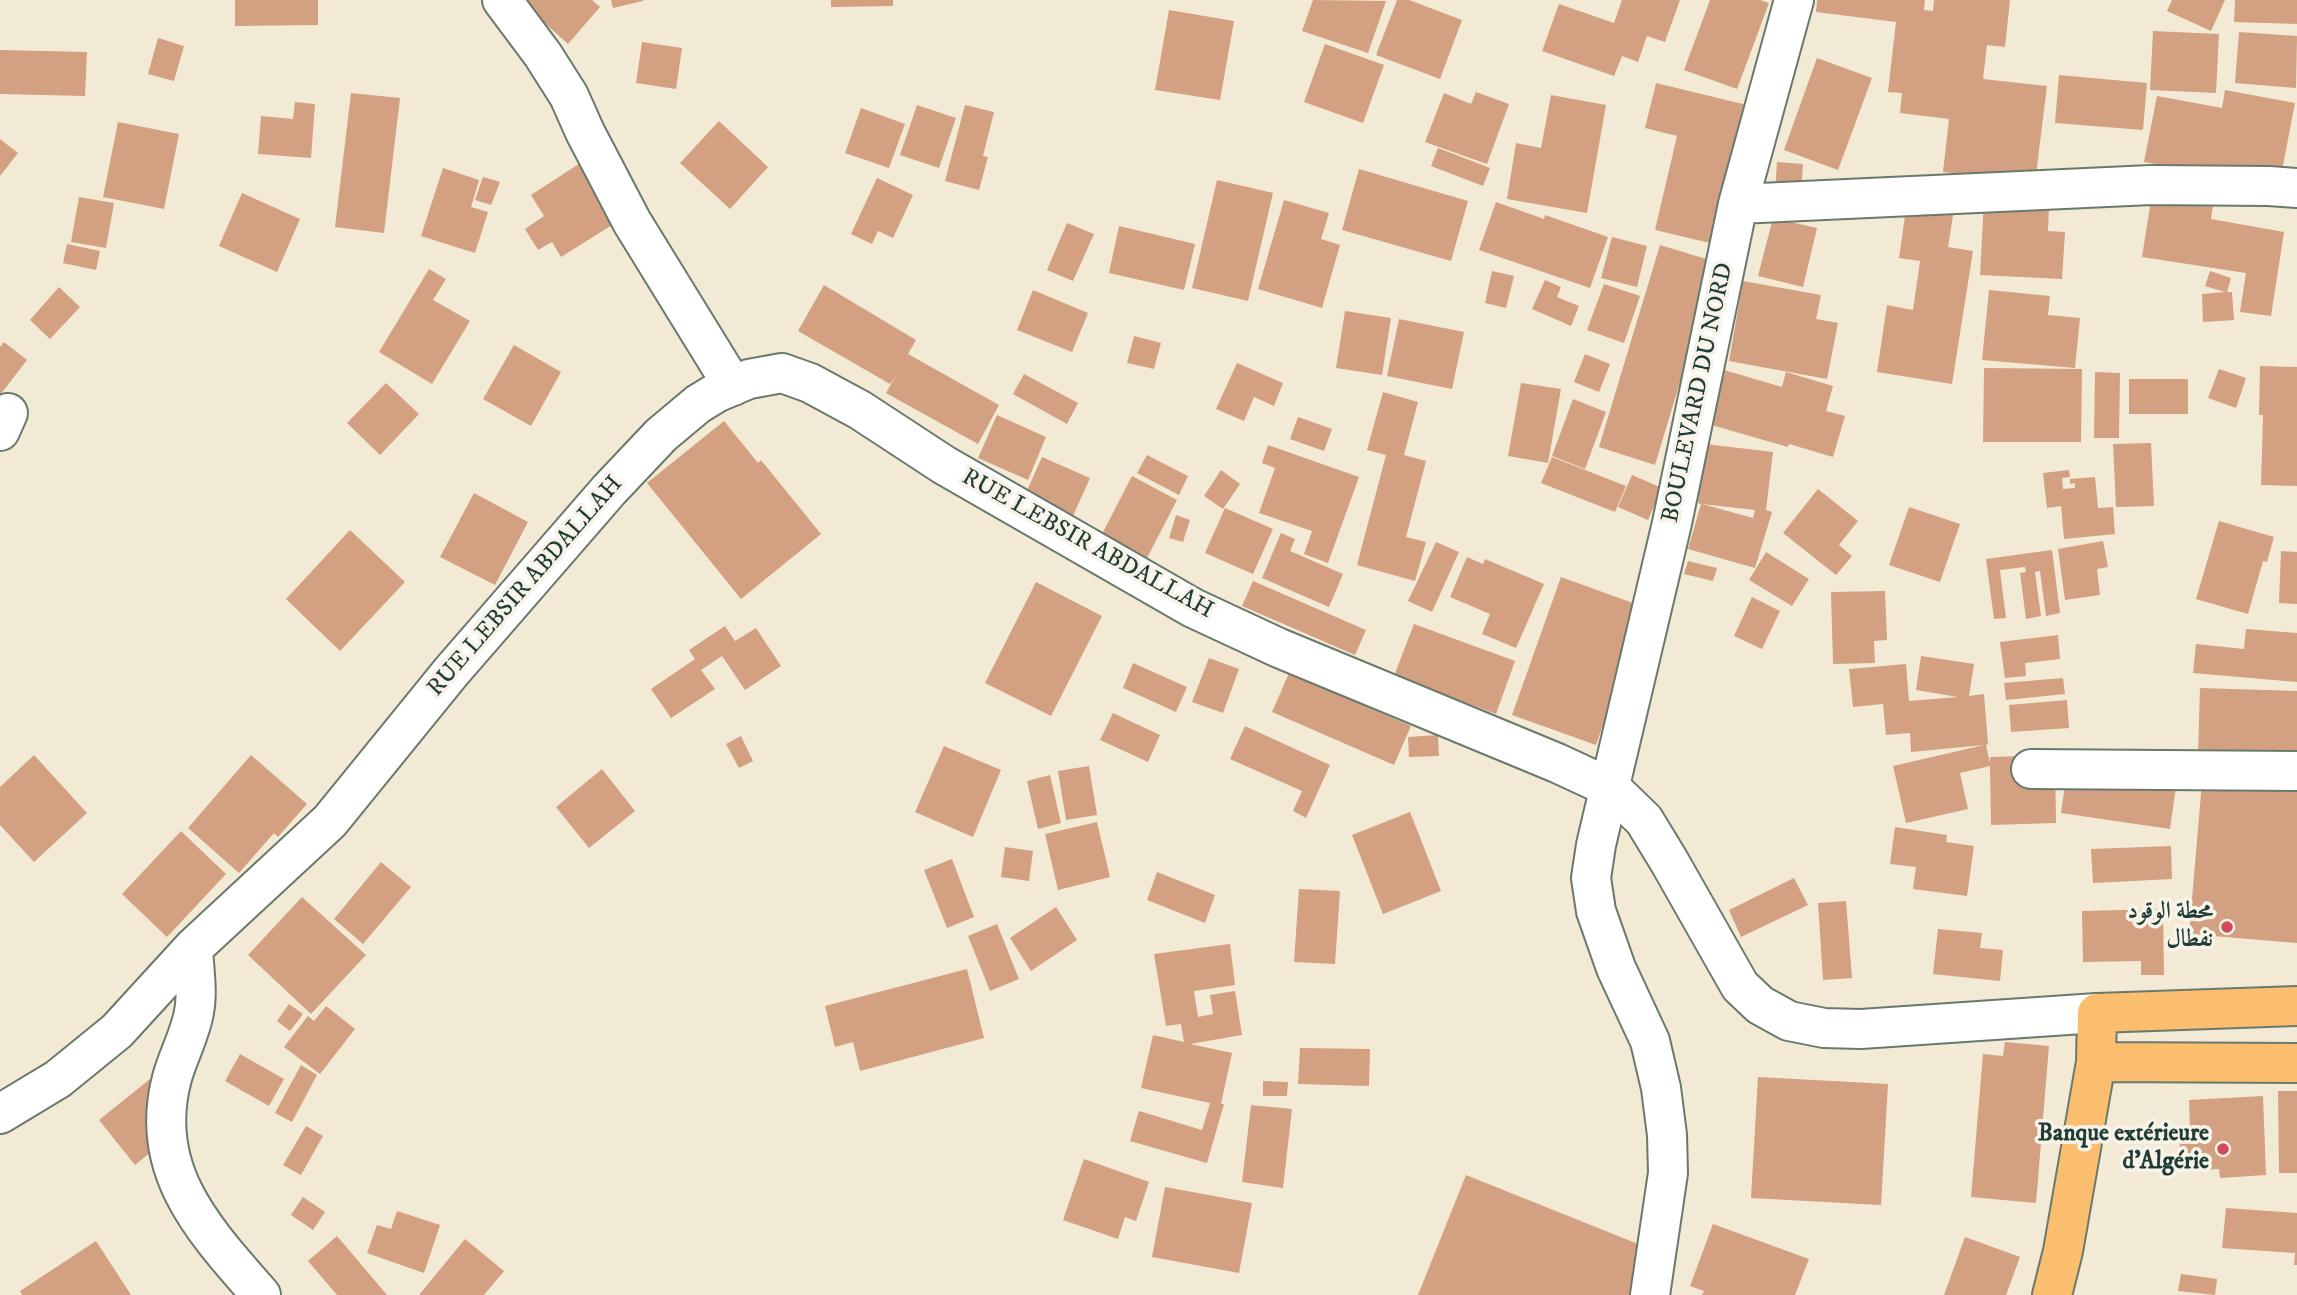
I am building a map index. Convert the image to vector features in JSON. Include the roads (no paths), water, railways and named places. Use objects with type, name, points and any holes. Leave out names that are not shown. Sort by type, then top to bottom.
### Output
[{"type":"main road","points":[[2052,1295],[2063,1251],[2096,1062],[2098,1013],[2297,1006]]},
{"type":"main road","points":[[2096,1062],[2297,1063]]},
{"type":"street","points":[[502,0],[543,55],[569,96],[632,222],[733,386]]},
{"type":"street","name":"BOULEVARD DU NORD","points":[[1650,1295],[1668,1173],[1667,1135],[1661,1088],[1650,1041],[1616,968],[1596,911],[1591,878],[1672,523],[1738,204],[1794,0]]},
{"type":"street","points":[[1738,204],[2151,186],[2297,188]]},
{"type":"street","name":"RUE LEBSIR ABDALLAH","points":[[0,1114],[58,1079],[117,1031],[193,948],[330,821],[451,672],[609,490],[661,435],[698,404],[733,386],[749,379],[782,373],[810,383],[860,410],[944,465],[1193,608],[1279,648],[1611,788],[1644,820],[1740,986],[1760,1005],[1790,1021],[1824,1028],[1861,1029],[2098,1013]]},
{"type":"street","points":[[2031,769],[2297,771]]},
{"type":"street","points":[[193,948],[195,1012],[172,1078],[166,1134],[173,1166],[184,1196],[205,1231],[261,1295]]},
{"type":"place","name":"محطة الوقود نفطال","points":[[2227,927]]},
{"type":"place","name":"Banque extérieure d'Algérie","points":[[2223,1149]]}]
